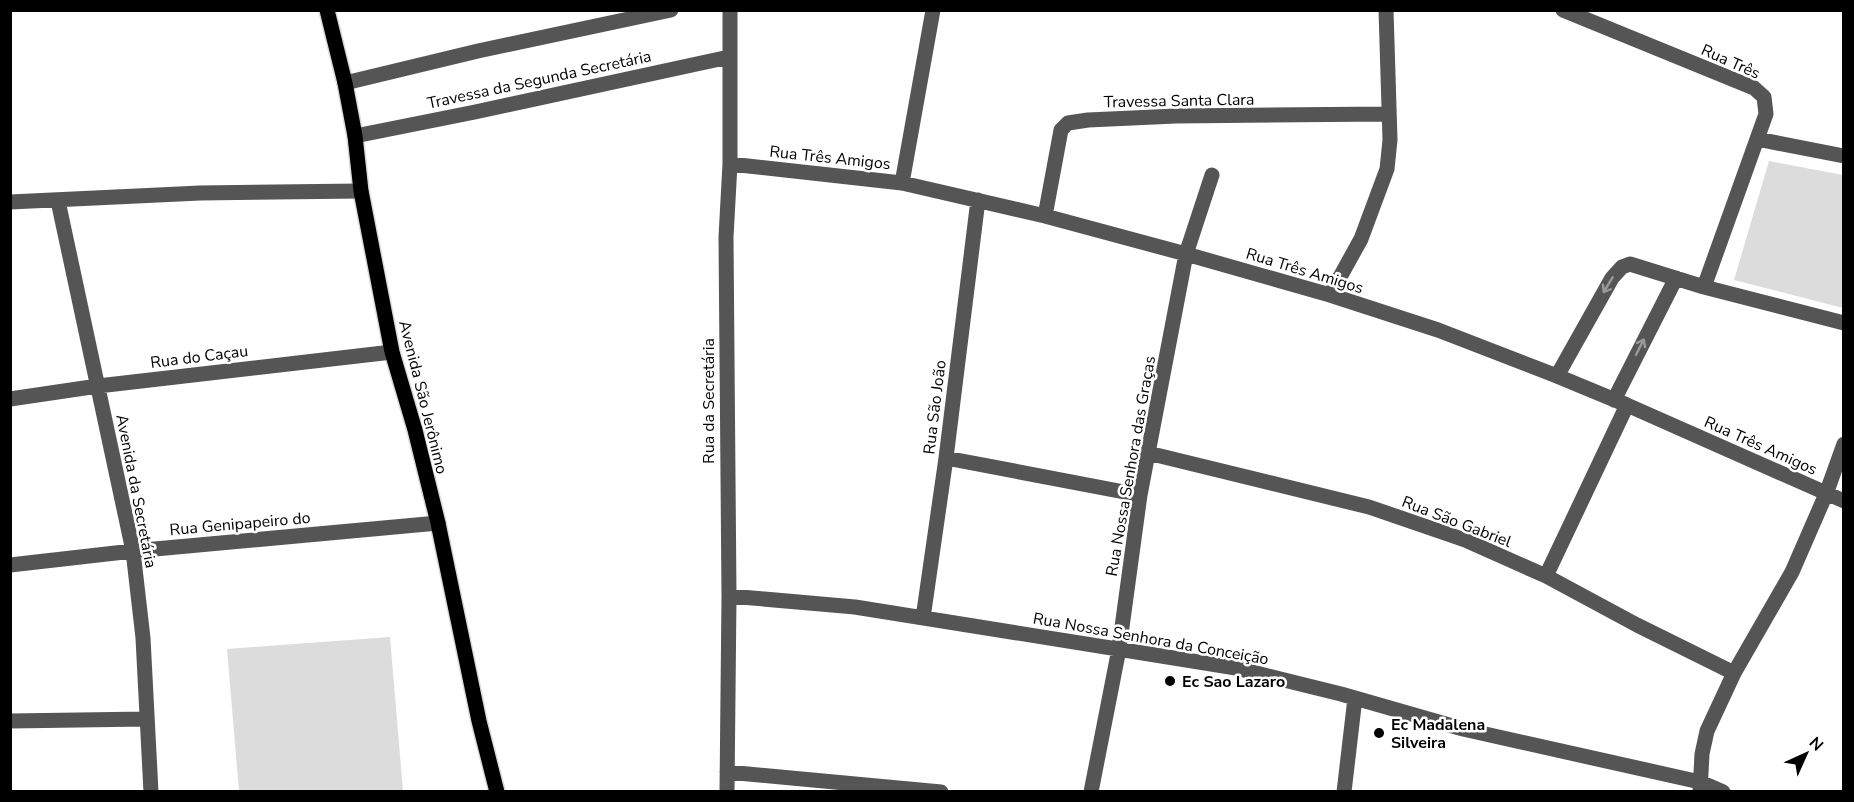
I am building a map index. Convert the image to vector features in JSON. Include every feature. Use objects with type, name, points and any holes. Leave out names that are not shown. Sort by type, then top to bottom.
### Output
[{"type":"main road","name":"Avenida São Jerônimo","points":[[327,10],[345,83],[355,136],[361,191],[392,352],[415,430],[438,523],[479,722],[497,792]]},
{"type":"street","points":[[345,83],[478,51],[671,10]]},
{"type":"street","name":"Rua da Secretária","points":[[727,792],[729,596],[726,237],[730,165],[730,10]]},
{"type":"street","points":[[902,183],[933,10]]},
{"type":"street","points":[[1330,295],[1361,238],[1387,169],[1390,140],[1386,10]]},
{"type":"street","name":"Rua Três","points":[[1563,10],[1754,88],[1764,97],[1766,114],[1704,287]]},
{"type":"street","name":"Travessa da Segunda Secretária","points":[[355,136],[729,57]]},
{"type":"street","name":"Travessa Santa Clara","points":[[1045,216],[1061,130],[1068,123],[1176,116],[1388,114]]},
{"type":"street","points":[[1757,139],[1844,156]]},
{"type":"street","name":"Rua Três Amigos","points":[[730,165],[902,183],[1045,216],[1330,295],[1438,330],[1557,376],[1844,501]]},
{"type":"street","name":"Rua Nossa Senhora das Graças","points":[[1091,792],[1119,649],[1140,495],[1186,254],[1212,175]]},
{"type":"street","points":[[10,202],[200,193],[361,191]]},
{"type":"street","name":"Rua São João","points":[[923,618],[946,458],[978,200]]},
{"type":"street","name":"Avenida da Secretária","points":[[58,201],[133,551],[143,638],[151,792]]},
{"type":"street","points":[[1557,376],[1612,278],[1622,267],[1630,264],[1704,287],[1844,323]]},
{"type":"street","points":[[1546,576],[1620,402],[1676,279]]},
{"type":"street","name":"Rua do Caçau","points":[[10,399],[98,386],[392,352]]},
{"type":"street","points":[[1700,787],[1702,754],[1707,731],[1734,673],[1792,572],[1826,494],[1844,444]]},
{"type":"street","name":"Rua São Gabriel","points":[[1148,453],[1369,507],[1465,540],[1546,576],[1636,625],[1734,673]]},
{"type":"street","points":[[946,458],[1140,495]]},
{"type":"street","name":"Rua Genipapeiro do","points":[[10,565],[133,551],[438,523]]},
{"type":"street","name":"Rua Nossa Senhora da Conceição","points":[[729,596],[855,608],[1236,668],[1355,698],[1463,729],[1722,792]]},
{"type":"street","points":[[1344,792],[1355,698]]},
{"type":"street","points":[[10,720],[147,719]]},
{"type":"street","points":[[727,772],[941,792]]},
{"type":"shaded area","points":[[1769,161],[1843,175],[1843,308],[1734,280]]},
{"type":"shaded area","points":[[390,637],[403,791],[239,791],[227,649]]},
{"type":"place","name":"Ec Sao Lazaro","points":[[1170,681]]},
{"type":"place","name":"Ec Madalena Silveira","points":[[1379,733]]}]
